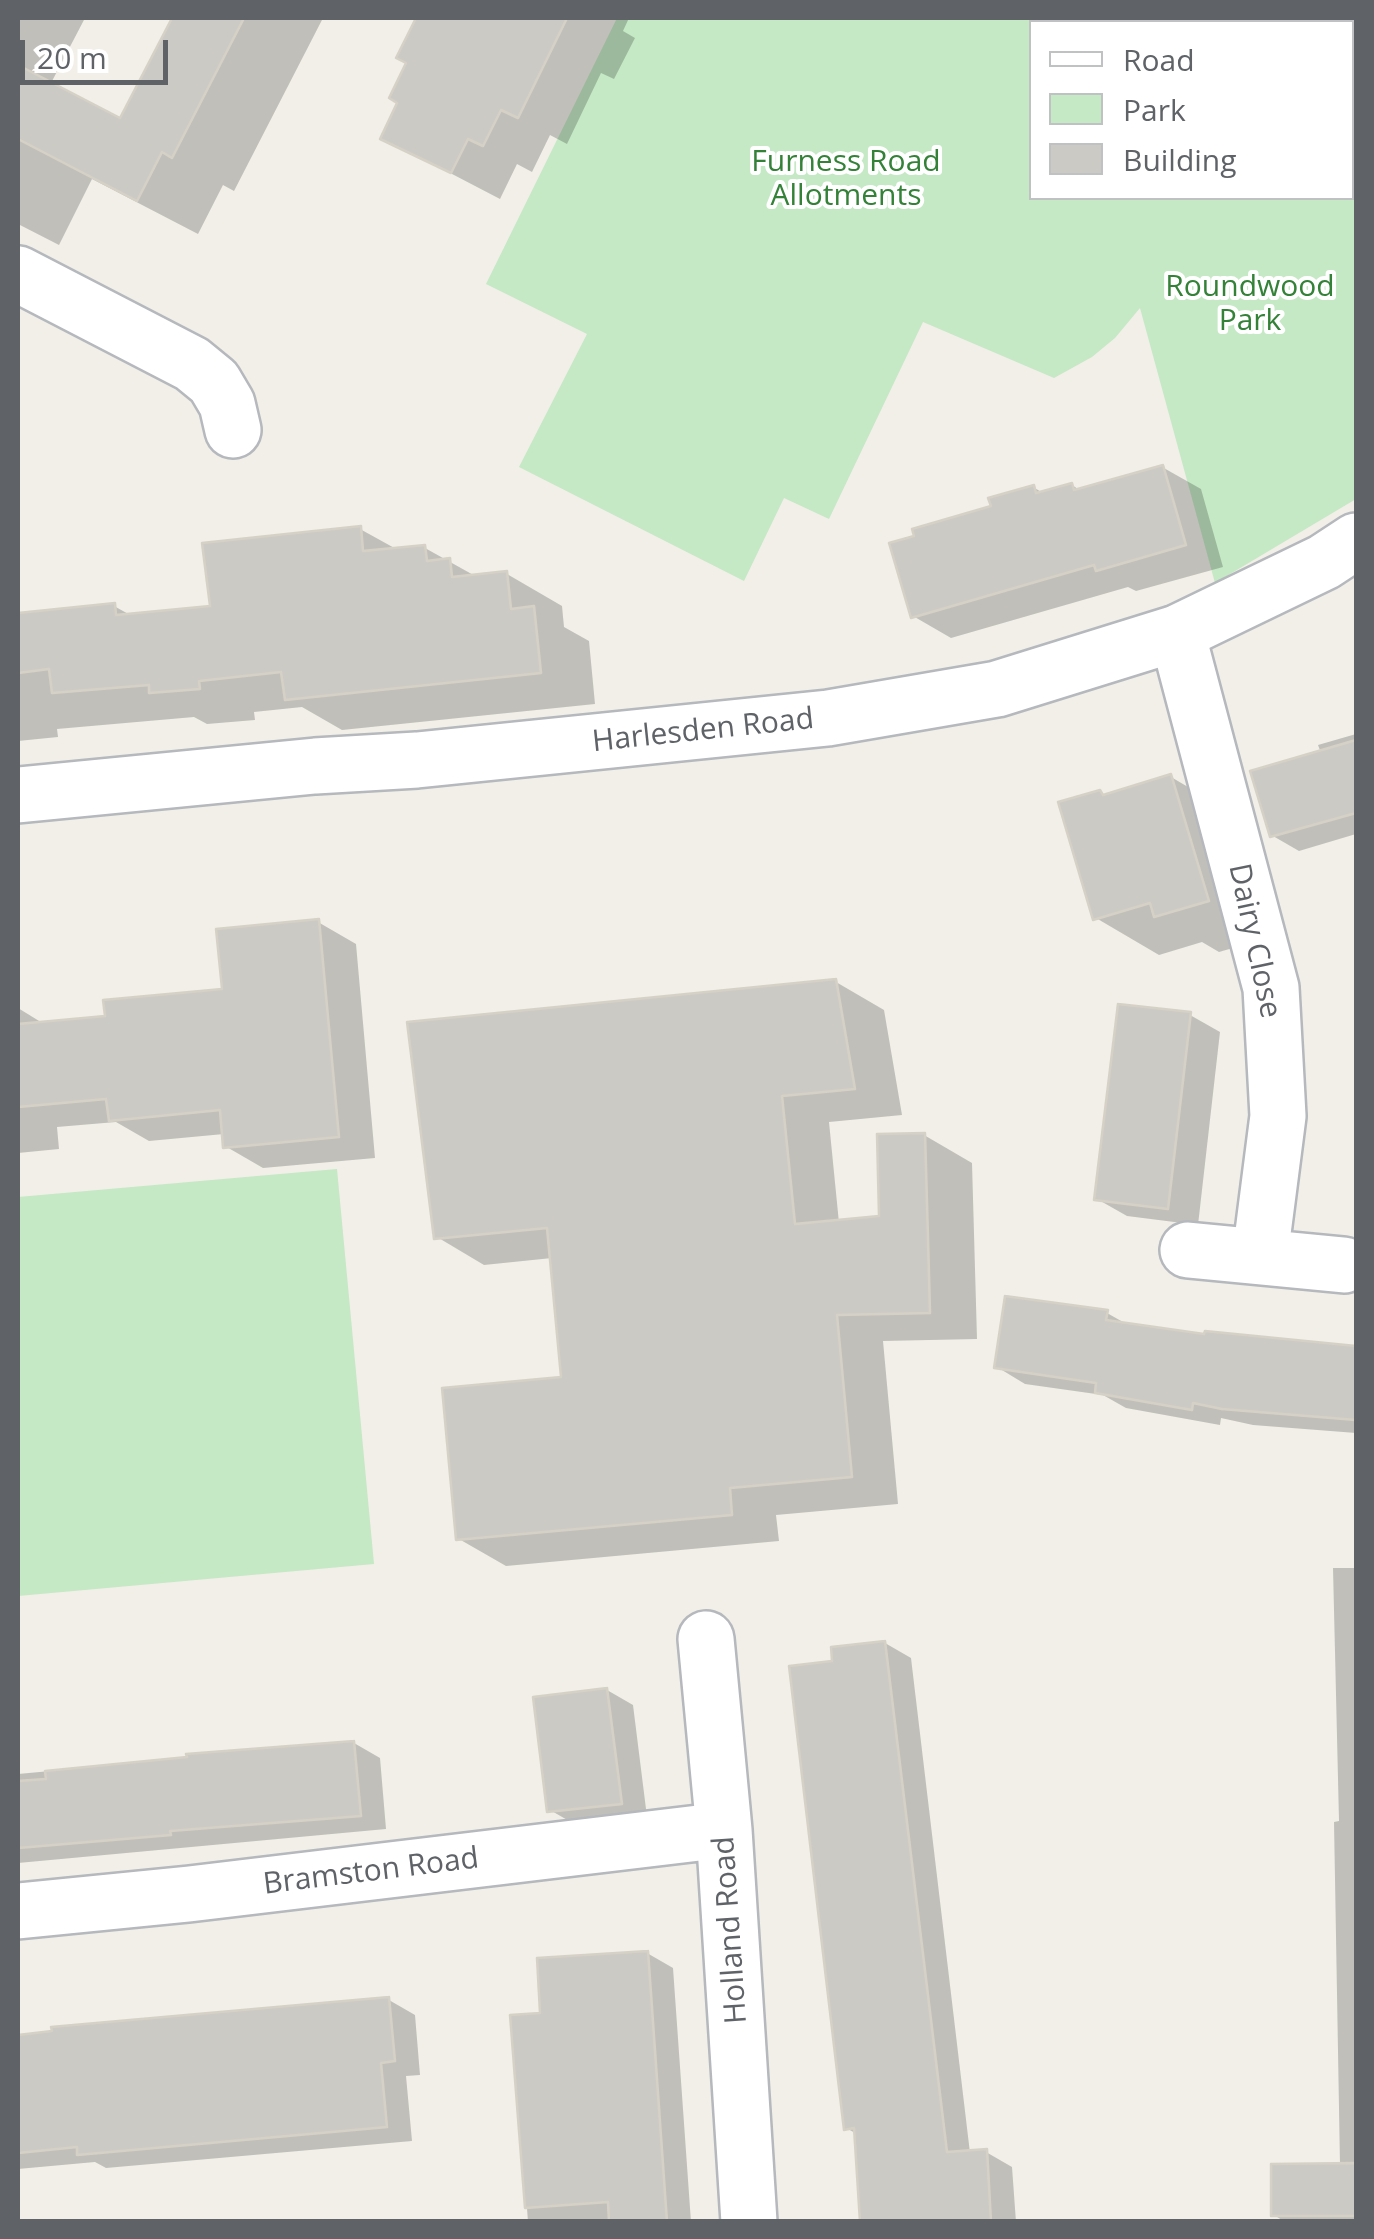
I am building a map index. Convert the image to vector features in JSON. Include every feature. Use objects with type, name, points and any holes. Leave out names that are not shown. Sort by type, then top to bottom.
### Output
[{"type":"street","points":[[18,274],[192,364],[214,382],[227,404],[233,430]]},
{"type":"street","name":"Harlesden Road","points":[[18,795],[828,718],[997,689],[1177,633],[1324,562],[1356,541]]},
{"type":"street","name":"Dairy Close","points":[[1177,633],[1271,988],[1278,1116],[1260,1256]]},
{"type":"street","points":[[1188,1250],[1344,1265]]},
{"type":"street","name":"Holland Road","points":[[706,1638],[724,1830],[749,2222]]},
{"type":"street","name":"Bramston Road","points":[[18,1911],[724,1830]]},
{"type":"green space","name":"Furness Road Allotments","points":[[617,18],[1356,18],[1356,499],[1215,583],[1140,308],[1115,338],[1092,357],[1054,378],[923,322],[829,519],[784,498],[744,581],[519,467],[587,334],[486,284]]},
{"type":"green space","points":[[337,1169],[374,1564],[18,1596],[18,1197]]},
{"type":"building","points":[[172,18],[244,18],[172,158],[162,152],[137,201],[18,139],[18,65],[120,118]]},
{"type":"building","points":[[416,18],[567,18],[518,118],[501,110],[483,146],[468,139],[451,173],[380,139],[397,103],[389,98],[406,63],[396,58]]},
{"type":"building","points":[[1163,465],[1186,545],[1096,571],[1094,565],[911,618],[889,543],[914,536],[912,529],[991,506],[988,498],[1034,485],[1036,493],[1072,483],[1074,490]]},
{"type":"building","points":[[361,526],[363,551],[425,545],[427,561],[450,558],[452,577],[507,571],[511,609],[534,606],[541,673],[285,700],[281,672],[199,681],[200,689],[149,693],[149,685],[52,693],[49,669],[18,673],[18,613],[115,603],[116,615],[210,606],[202,543]]},
{"type":"building","points":[[1356,740],[1356,813],[1270,837],[1250,771]]},
{"type":"building","points":[[1171,774],[1209,901],[1154,917],[1150,903],[1093,920],[1058,802],[1100,790],[1103,795]]},
{"type":"building","points":[[319,919],[339,1137],[223,1148],[220,1110],[109,1121],[106,1099],[18,1107],[18,1024],[105,1016],[103,1000],[222,989],[216,929]]},
{"type":"building","points":[[836,979],[855,1089],[782,1096],[795,1224],[879,1216],[877,1134],[925,1133],[930,1313],[837,1315],[852,1477],[730,1488],[732,1515],[456,1540],[442,1388],[561,1377],[547,1228],[434,1239],[407,1022]]},
{"type":"building","points":[[1118,1004],[1191,1012],[1168,1209],[1094,1200]]},
{"type":"building","points":[[1005,1296],[1108,1310],[1106,1320],[1204,1334],[1205,1331],[1356,1346],[1356,1420],[1193,1403],[1192,1410],[1095,1393],[1096,1383],[994,1368]]},
{"type":"building","points":[[885,1641],[947,2152],[987,2149],[991,2222],[860,2222],[854,2128],[844,2130],[789,1666],[832,1661],[831,1647]]},
{"type":"building","points":[[607,1688],[622,1804],[547,1812],[533,1697]]},
{"type":"building","points":[[354,1741],[361,1816],[18,1848],[18,1781],[46,1779],[45,1771],[187,1757],[186,1754]]},
{"type":"building","points":[[648,1951],[667,2222],[609,2222],[608,2202],[525,2208],[510,2015],[540,2013],[537,1958]]},
{"type":"building","points":[[389,1997],[395,2061],[381,2063],[387,2127],[77,2155],[77,2147],[18,2153],[18,2035],[52,2031],[51,2027]]},
{"type":"building","points":[[1356,2163],[1356,2216],[1271,2216],[1271,2164]]},
{"type":"park label","name":"Roundwood Park","points":[[1250,304]]}]
